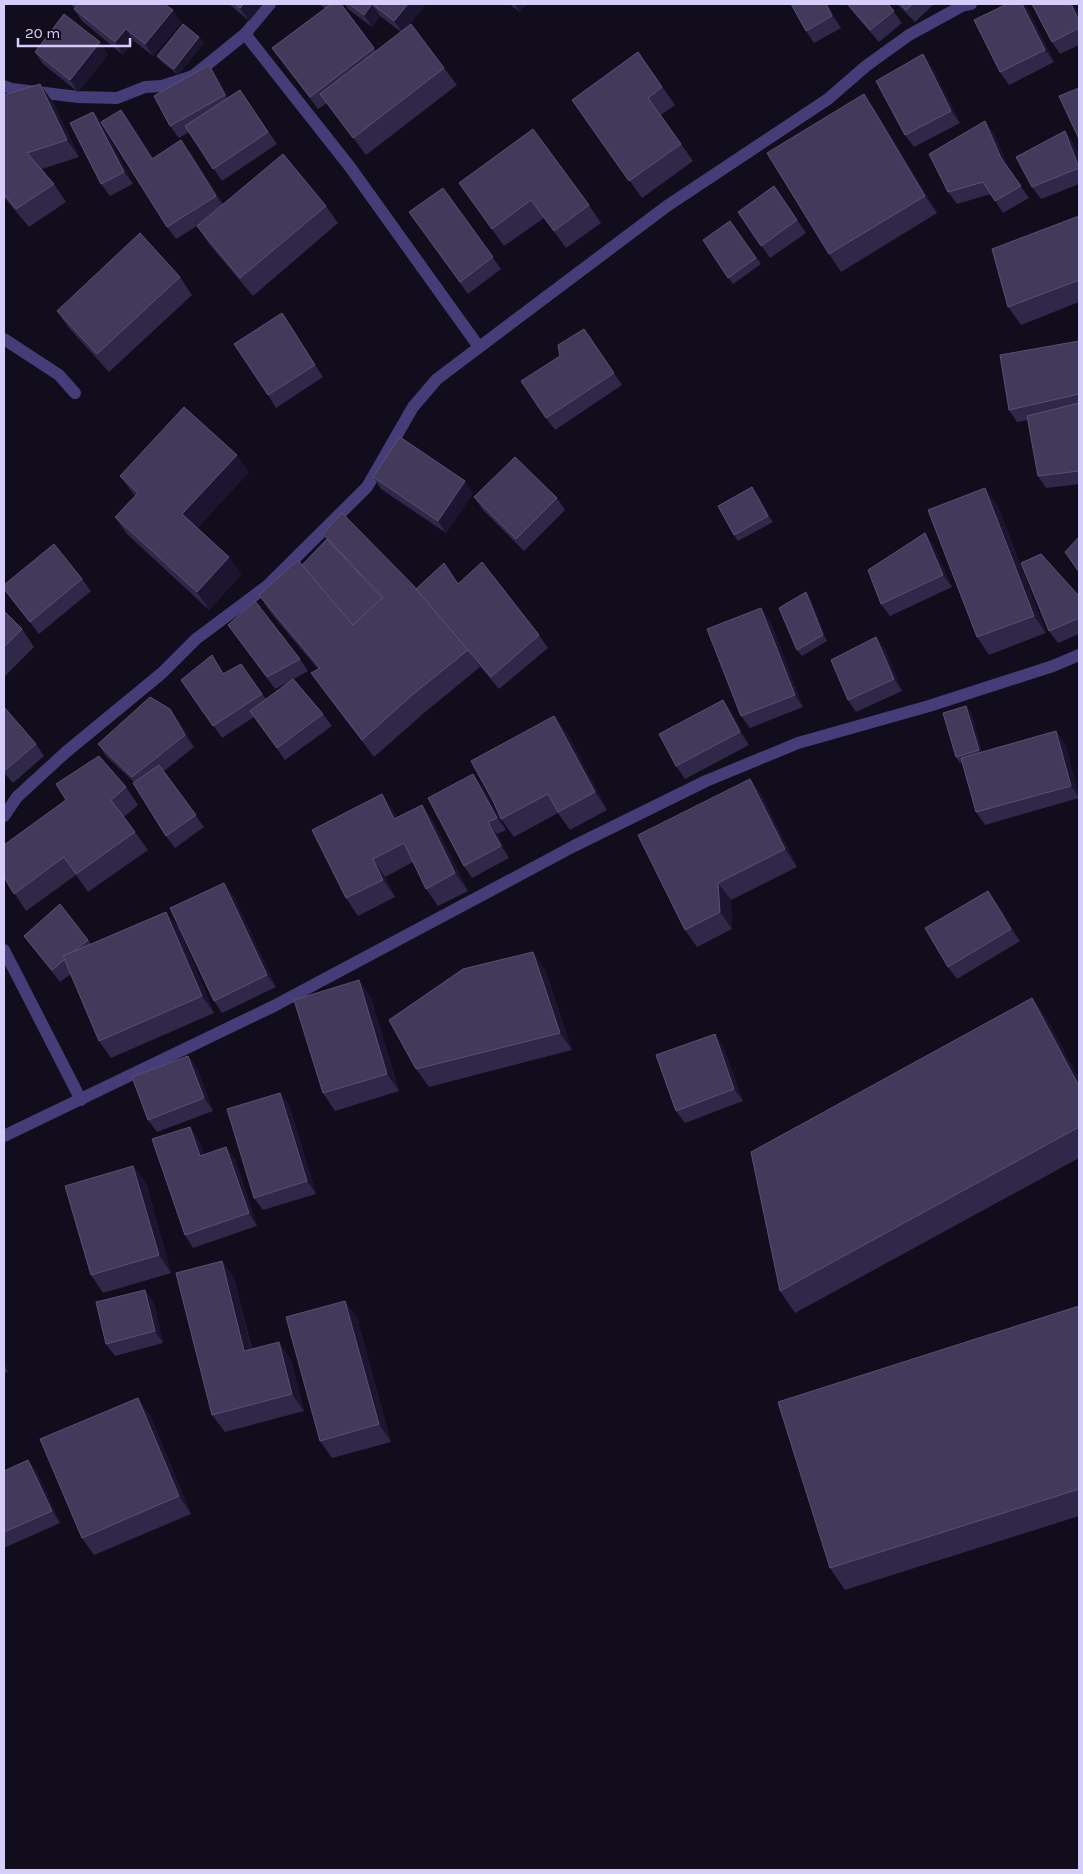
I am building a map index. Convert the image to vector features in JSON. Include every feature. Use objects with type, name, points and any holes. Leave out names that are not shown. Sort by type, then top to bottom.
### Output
[{"type":"street","points":[[4,86],[12,89],[78,97],[117,98],[145,87],[162,86],[193,76],[245,34],[270,4]]},
{"type":"street","points":[[4,816],[17,797],[66,752],[162,673],[196,639],[267,586],[367,487],[413,408],[436,379],[667,206],[828,99],[866,66],[909,35],[962,6],[971,4]]},
{"type":"street","points":[[245,34],[350,167],[479,347]]},
{"type":"street","points":[[4,339],[59,375],[75,393]]},
{"type":"street","points":[[4,1136],[274,1006],[574,846],[706,781],[798,743],[929,706],[1052,666],[1079,655]]},
{"type":"street","points":[[4,950],[80,1100]]},
{"type":"building","points":[[78,4],[164,4],[173,10],[145,44],[126,29],[115,42],[74,9]]},
{"type":"building","points":[[235,4],[244,4],[240,8]]},
{"type":"building","points":[[331,4],[341,4],[374,48],[310,97],[272,48]]},
{"type":"building","points":[[349,4],[372,4],[364,15]]},
{"type":"building","points":[[372,4],[408,4],[394,21]]},
{"type":"building","points":[[791,4],[826,4],[832,16],[806,31]]},
{"type":"building","points":[[848,4],[888,4],[894,11],[870,30]]},
{"type":"building","points":[[900,4],[913,4],[906,10]]},
{"type":"building","points":[[1007,4],[1022,4],[1045,50],[1000,72],[974,20]]},
{"type":"building","points":[[1032,4],[1071,4],[1079,21],[1079,28],[1052,42]]},
{"type":"building","points":[[64,14],[100,42],[70,80],[35,52]]},
{"type":"building","points":[[183,24],[199,37],[174,69],[157,56]]},
{"type":"building","points":[[411,24],[444,68],[353,138],[320,94]]},
{"type":"building","points":[[638,52],[662,87],[648,98],[681,144],[629,181],[572,100]]},
{"type":"building","points":[[923,54],[951,111],[905,135],[876,81]]},
{"type":"building","points":[[209,65],[225,95],[170,126],[154,96]]},
{"type":"building","points":[[40,84],[67,140],[27,153],[54,184],[16,209],[4,194],[4,95]]},
{"type":"building","points":[[1079,88],[1079,139],[1059,96]]},
{"type":"building","points":[[240,90],[268,132],[213,169],[185,126]]},
{"type":"building","points":[[864,94],[925,196],[829,254],[767,153]]},
{"type":"building","points":[[121,110],[152,159],[181,140],[216,196],[167,227],[101,122]]},
{"type":"building","points":[[93,112],[124,172],[101,184],[70,123]]},
{"type":"building","points":[[985,121],[1001,158],[1021,186],[995,201],[983,182],[948,192],[929,154]]},
{"type":"building","points":[[533,129],[589,205],[554,231],[531,200],[492,229],[459,183]]},
{"type":"building","points":[[1065,131],[1079,168],[1032,187],[1016,157]]},
{"type":"building","points":[[283,154],[326,206],[240,278],[197,226]]},
{"type":"building","points":[[774,186],[797,220],[761,246],[738,212]]},
{"type":"building","points":[[443,188],[493,257],[460,282],[409,212]]},
{"type":"building","points":[[1079,216],[1079,280],[1008,307],[992,249]]},
{"type":"building","points":[[730,221],[756,258],[728,278],[703,240]]},
{"type":"building","points":[[140,233],[180,277],[97,354],[57,311]]},
{"type":"building","points":[[282,313],[315,365],[268,395],[234,344]]},
{"type":"building","points":[[584,329],[614,373],[546,418],[521,381],[560,356],[558,345]]},
{"type":"building","points":[[1079,341],[1079,394],[1009,410],[1000,355]]},
{"type":"building","points":[[1079,403],[1079,471],[1038,476],[1027,416]]},
{"type":"building","points":[[184,407],[237,455],[182,514],[229,557],[197,592],[115,517],[138,493],[120,476]]},
{"type":"building","points":[[400,437],[465,481],[438,521],[373,477]]},
{"type":"building","points":[[515,457],[557,498],[516,539],[474,497]]},
{"type":"building","points":[[752,487],[768,516],[734,535],[718,506]]},
{"type":"building","points":[[985,488],[1034,616],[977,637],[928,510]]},
{"type":"building","points":[[342,513],[412,584],[468,650],[412,695],[362,740],[311,673],[320,668],[259,595],[298,560],[353,625],[383,597],[323,534]]},
{"type":"building","points":[[925,533],[943,575],[881,604],[868,570]]},
{"type":"building","points":[[1079,537],[1079,572],[1065,552]]},
{"type":"building","points":[[327,539],[382,598],[353,625],[302,565]]},
{"type":"building","points":[[54,544],[82,579],[30,622],[4,589],[4,585]]},
{"type":"building","points":[[1041,554],[1079,596],[1079,618],[1049,631],[1021,563]]},
{"type":"building","points":[[482,562],[539,635],[491,677],[416,589],[444,563],[458,584]]},
{"type":"building","points":[[806,592],[823,635],[797,650],[779,608]]},
{"type":"building","points":[[255,601],[300,659],[267,677],[228,625]]},
{"type":"building","points":[[761,608],[795,695],[741,716],[707,629]]},
{"type":"building","points":[[4,611],[22,629],[4,647]]},
{"type":"building","points":[[876,637],[894,679],[848,700],[831,660]]},
{"type":"building","points":[[212,655],[223,674],[241,664],[262,694],[213,726],[181,680]]},
{"type":"building","points":[[293,679],[323,714],[277,748],[250,711]]},
{"type":"building","points":[[150,697],[170,709],[185,735],[132,777],[98,744]]},
{"type":"building","points":[[723,700],[740,732],[676,766],[659,734]]},
{"type":"building","points":[[966,706],[979,750],[956,757],[943,713]]},
{"type":"building","points":[[4,707],[36,744],[4,771]]},
{"type":"building","points":[[554,716],[595,792],[558,812],[548,794],[501,819],[471,761]]},
{"type":"building","points":[[1056,731],[1071,786],[976,812],[961,758]]},
{"type":"building","points":[[99,756],[126,787],[111,800],[135,832],[76,874],[64,857],[14,894],[4,877],[4,845],[66,800],[56,784]]},
{"type":"building","points":[[159,765],[196,815],[166,836],[133,783]]},
{"type":"building","points":[[473,774],[497,818],[488,822],[501,846],[464,866],[428,798]]},
{"type":"building","points":[[750,779],[785,849],[718,883],[720,912],[685,930],[638,835]]},
{"type":"building","points":[[382,794],[394,819],[422,805],[455,873],[426,889],[404,843],[373,859],[383,880],[346,898],[312,830]]},
{"type":"building","points":[[224,883],[267,975],[214,1001],[170,908]]},
{"type":"building","points":[[988,891],[1011,929],[948,967],[925,928]]},
{"type":"building","points":[[60,904],[88,940],[74,951],[63,956],[65,959],[52,970],[24,936]]},
{"type":"building","points":[[166,912],[202,996],[99,1041],[63,956]]},
{"type":"building","points":[[533,952],[560,1033],[416,1069],[389,1020],[463,969]]},
{"type":"building","points":[[359,980],[387,1074],[323,1093],[294,1000]]},
{"type":"building","points":[[1032,998],[1079,1086],[1079,1127],[780,1291],[751,1152]]},
{"type":"building","points":[[715,1034],[734,1089],[676,1111],[656,1055]]},
{"type":"building","points":[[188,1056],[204,1098],[148,1120],[132,1077]]},
{"type":"building","points":[[280,1093],[307,1181],[254,1198],[227,1109]]},
{"type":"building","points":[[190,1127],[200,1156],[226,1147],[249,1213],[185,1235],[152,1139]]},
{"type":"building","points":[[133,1166],[159,1255],[91,1275],[65,1186]]},
{"type":"building","points":[[222,1261],[244,1351],[279,1342],[292,1394],[212,1415],[176,1273]]},
{"type":"building","points":[[145,1290],[155,1331],[106,1344],[96,1302]]},
{"type":"building","points":[[345,1301],[379,1424],[320,1441],[286,1317]]},
{"type":"building","points":[[1079,1306],[1079,1489],[830,1568],[778,1402]]},
{"type":"building","points":[[138,1398],[179,1496],[82,1538],[40,1439]]},
{"type":"building","points":[[28,1460],[52,1511],[4,1532],[4,1471]]}]
